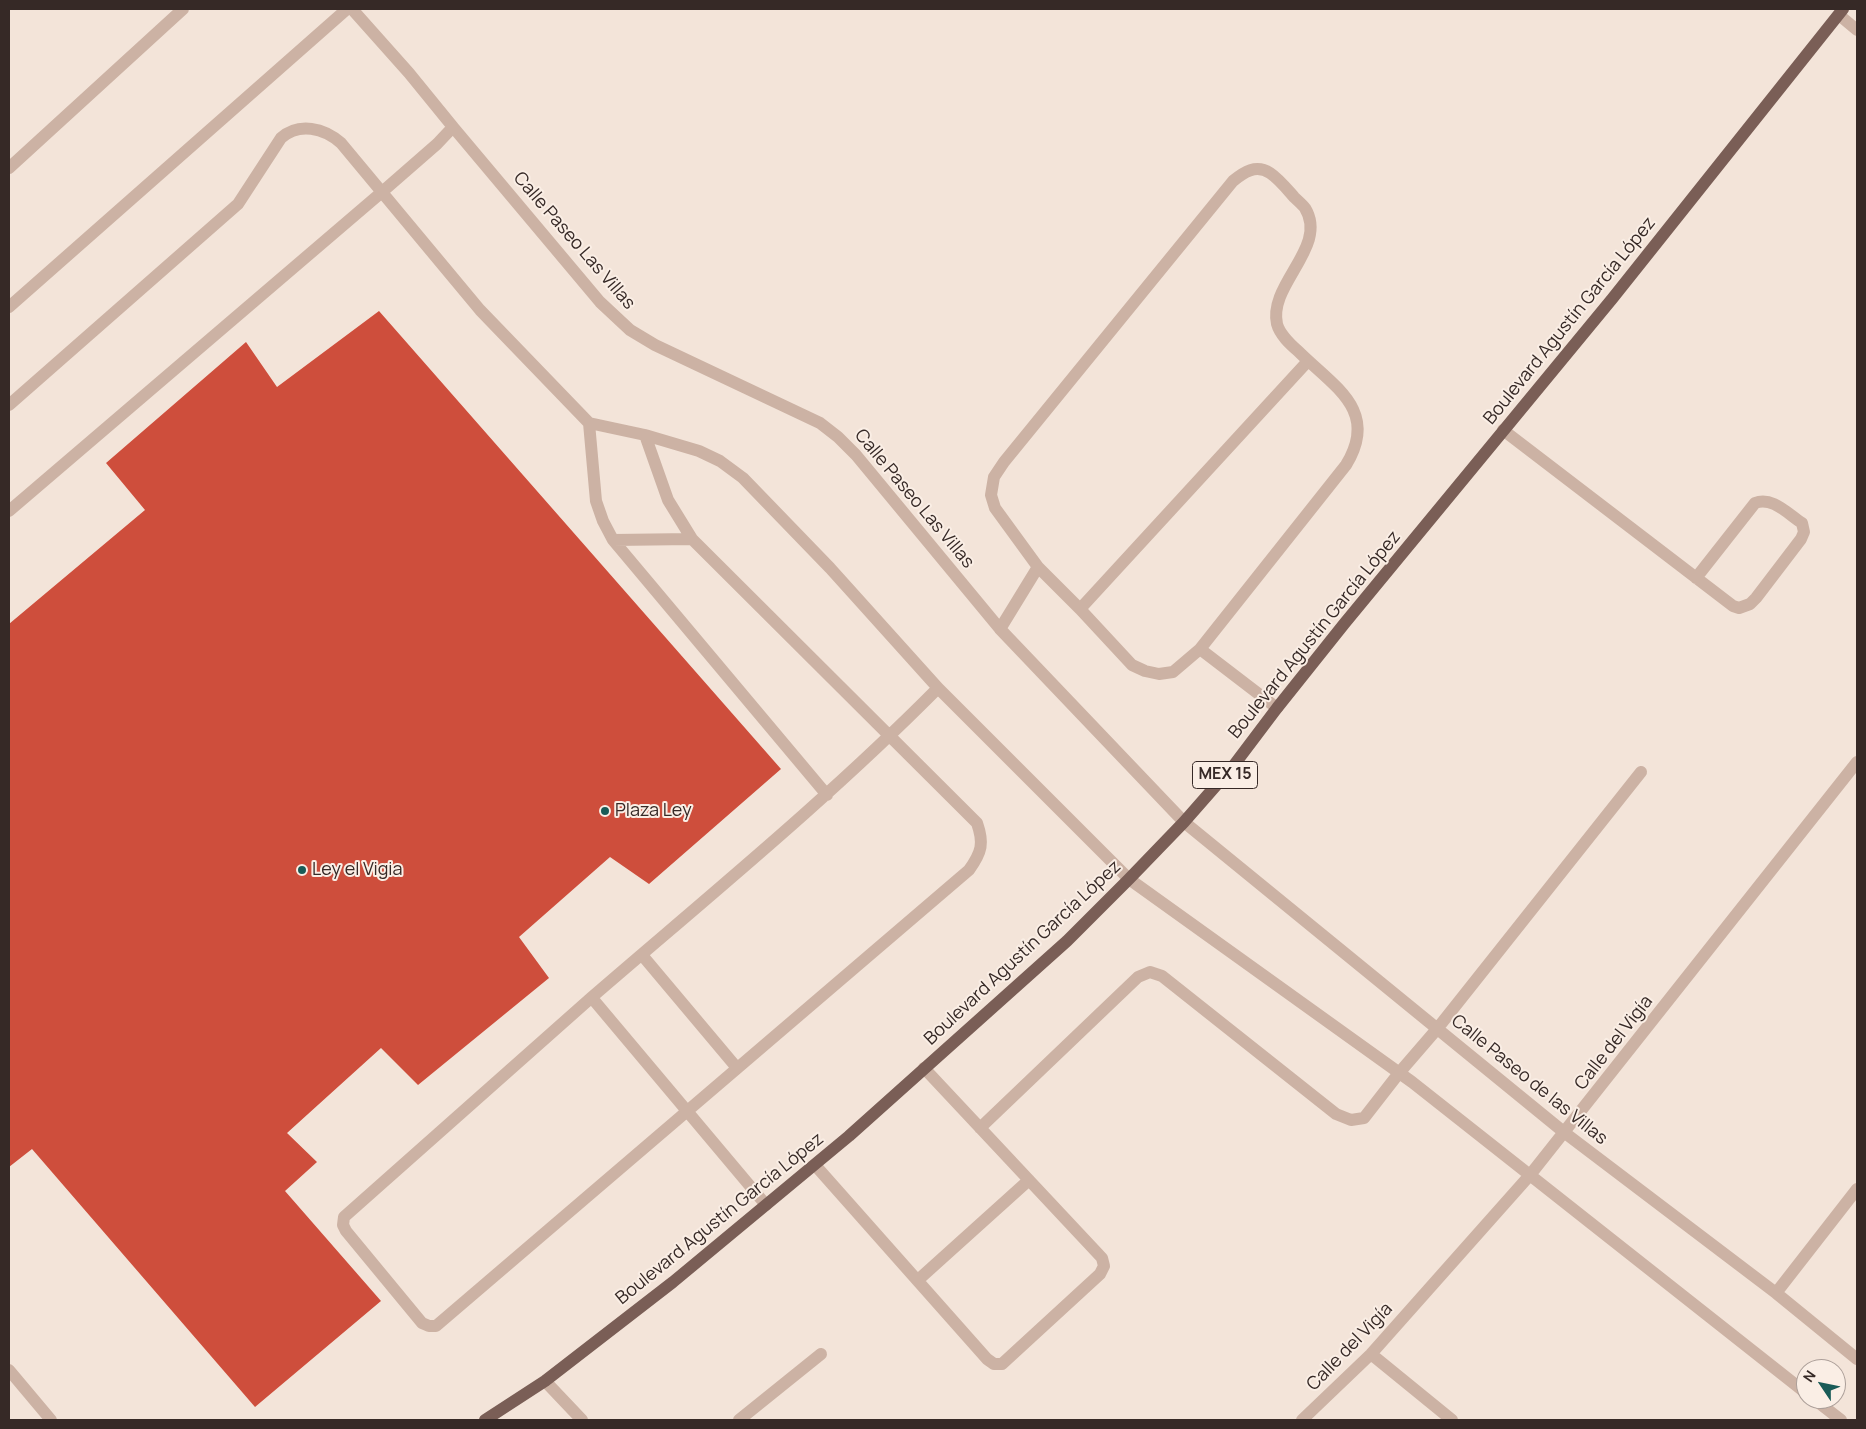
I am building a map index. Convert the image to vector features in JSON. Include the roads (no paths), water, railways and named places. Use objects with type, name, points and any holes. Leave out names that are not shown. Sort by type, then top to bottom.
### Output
[{"type":"main road","name":"Boulevard Agustín García López","points":[[484,1420],[545,1381],[673,1282],[849,1136],[1067,941],[1184,822],[1234,765],[1276,708],[1612,298],[1841,12]]},
{"type":"street","points":[[9,168],[183,9]]},
{"type":"street","points":[[9,308],[346,9]]},
{"type":"street","name":"Calle Paseo Las Villas","points":[[352,9],[600,302],[630,330],[655,345],[820,423],[838,437],[856,455],[1000,629],[1184,822]]},
{"type":"street","points":[[1841,12],[1857,30]]},
{"type":"street","points":[[9,512],[382,192],[437,144],[453,127]]},
{"type":"street","points":[[9,405],[238,204],[280,138],[286,133],[300,128],[311,128],[334,137],[480,310],[589,424],[645,435],[699,451],[720,462],[743,478],[830,568],[938,688],[1129,879],[1399,1073],[1796,1385]]},
{"type":"street","points":[[1258,168],[1270,172],[1305,208],[1311,226],[1310,238],[1284,288],[1276,309],[1277,326],[1283,336],[1308,361],[1348,399],[1355,412],[1359,424],[1354,452],[1346,465],[1200,649],[1173,672],[1159,674],[1145,671],[1132,665],[1038,566],[995,508],[991,495],[994,476],[1233,181],[1244,172],[1258,168]]},
{"type":"street","points":[[1080,610],[1308,361]]},
{"type":"street","points":[[589,424],[596,501],[603,521],[613,540],[827,795]]},
{"type":"street","points":[[1503,430],[1696,578],[1733,606],[1739,608],[1746,607],[1756,598],[1801,540],[1804,532],[1802,523],[1770,501],[1761,500],[1755,502],[1696,578]]},
{"type":"street","points":[[645,435],[668,500],[692,539],[891,736],[978,823],[982,838],[981,850],[969,870],[436,1326],[422,1324],[346,1231],[342,1225],[344,1217],[592,998],[827,795],[891,736],[938,688]]},
{"type":"street","points":[[613,540],[692,539]]},
{"type":"street","points":[[1000,629],[1038,566]]},
{"type":"street","points":[[1200,649],[1276,708]]},
{"type":"street","name":"Calle del Vigía","points":[[1302,1420],[1371,1354],[1530,1175],[1857,762]]},
{"type":"street","points":[[980,1128],[1138,977],[1150,972],[1162,976],[1336,1114],[1351,1120],[1364,1118],[1437,1029],[1640,772]]},
{"type":"street","name":"Calle Paseo de las Villas","points":[[1184,822],[1564,1133],[1776,1293],[1857,1359]]},
{"type":"street","points":[[642,955],[737,1068]]},
{"type":"street","points":[[592,998],[766,1205]]},
{"type":"street","points":[[815,1165],[987,1359],[994,1364],[1002,1364],[1100,1274],[1104,1266],[1102,1258],[924,1068]]},
{"type":"street","points":[[918,1280],[1029,1180]]},
{"type":"street","points":[[1776,1293],[1857,1189]]},
{"type":"street","points":[[740,1420],[821,1354]]},
{"type":"street","points":[[1371,1354],[1452,1420]]},
{"type":"street","points":[[9,1370],[51,1420]]},
{"type":"street","points":[[545,1381],[582,1420]]},
{"type":"street","points":[[1827,1409],[1841,1420]]},
{"type":"place","name":"Plaza Ley","points":[[605,811]]},
{"type":"place","name":"Ley el Vigia","points":[[302,870]]}]
